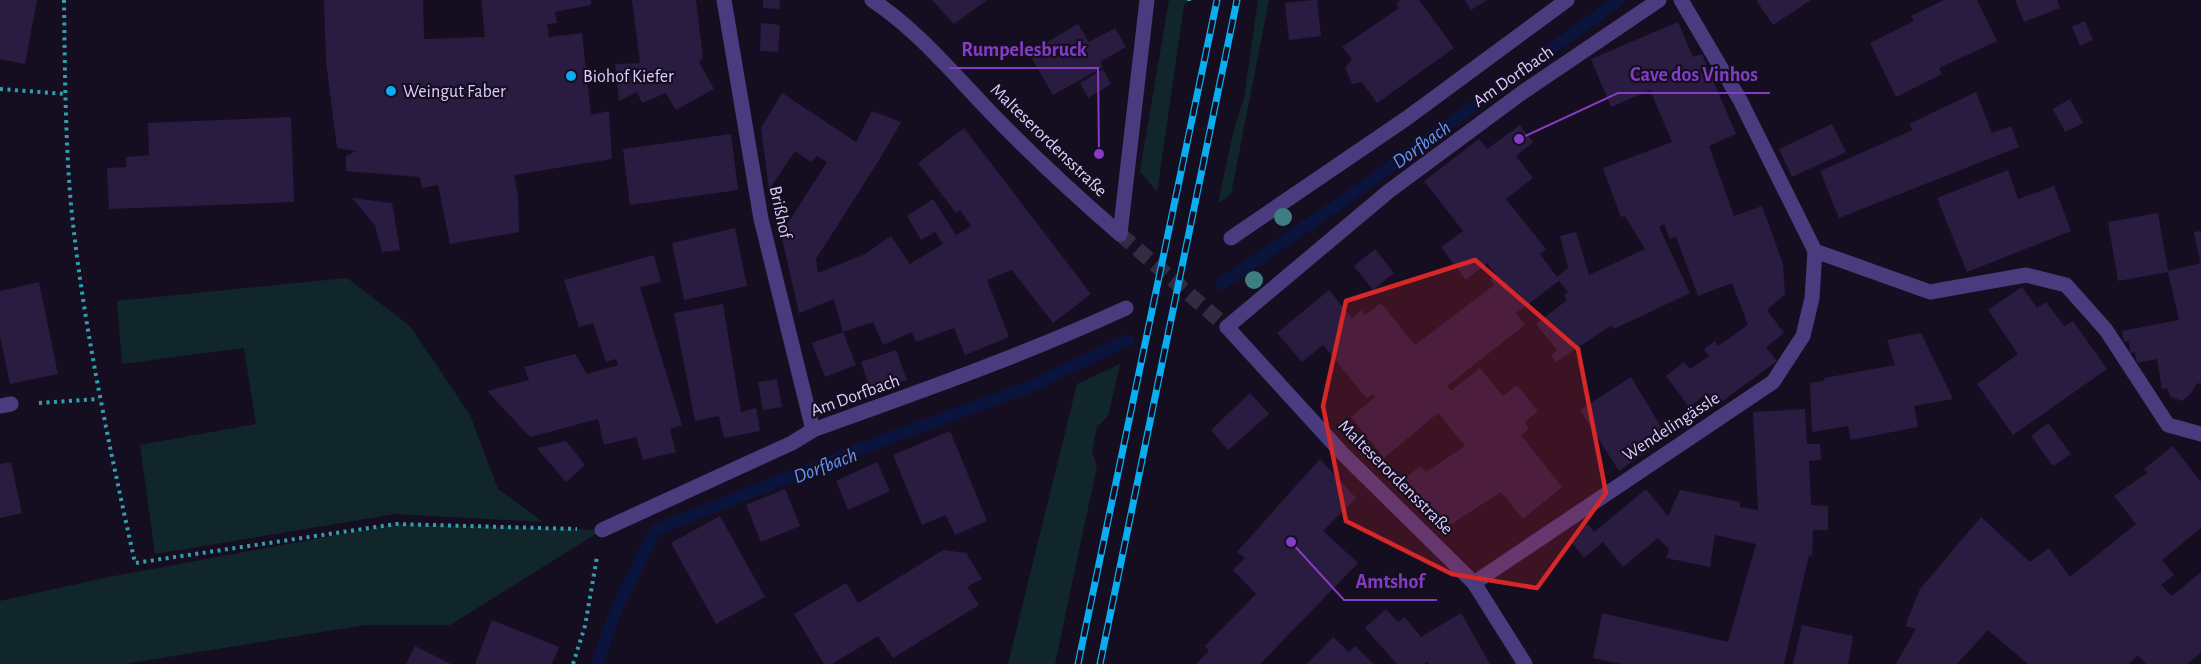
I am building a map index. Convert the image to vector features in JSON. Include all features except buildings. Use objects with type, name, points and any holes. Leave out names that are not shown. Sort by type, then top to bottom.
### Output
[{"type":"street","name":"Brißhof","points":[[724,0],[761,219],[813,430]]},
{"type":"street","name":"Malteserordensstraße","points":[[872,0],[896,16],[1022,144],[1120,234],[1147,0]]},
{"type":"street","name":"Am Dorfbach","points":[[1231,238],[1407,118],[1567,0]]},
{"type":"street","name":"Am Dorfbach","points":[[1227,327],[1389,191],[1523,92],[1659,0]]},
{"type":"street","points":[[1681,0],[1740,100],[1815,251],[1930,292],[2026,275],[2066,285],[2106,330],[2168,425],[2201,434]]},
{"type":"street","name":"Wendelingässle","points":[[1474,583],[1773,382],[1803,336],[1812,298],[1815,251]]},
{"type":"street","name":"Am Dorfbach","points":[[602,530],[792,443],[813,430],[973,373],[1056,340],[1126,308]]},
{"type":"street","name":"Malteserordensstraße","points":[[1227,327],[1342,453],[1474,583],[1526,664]]},
{"type":"path","points":[[64,0],[65,94],[71,205],[99,399],[135,563],[396,524],[602,530],[585,626],[573,664]]},
{"type":"path","points":[[0,89],[65,94]]},
{"type":"path","points":[[6,405],[99,399]]},
{"type":"highlighted area","points":[[1475,260],[1578,349],[1606,493],[1537,588],[1452,574],[1346,521],[1323,406],[1346,301]]},
{"type":"green space","points":[[1169,0],[1190,0],[1184,5],[1157,192],[1140,171]]},
{"type":"green space","points":[[1258,0],[1269,0],[1231,194],[1218,203],[1234,129],[1244,98]]},
{"type":"green space","points":[[347,278],[410,326],[470,415],[498,489],[543,522],[395,514],[155,554],[140,445],[256,424],[244,348],[122,364],[117,301]]},
{"type":"green space","points":[[1120,364],[1108,416],[1097,427],[1092,452],[1097,466],[1055,664],[1008,664],[1077,384]]},
{"type":"green space","points":[[396,524],[602,530],[450,625],[365,625],[124,664],[0,664],[0,601],[109,577]]},
{"type":"waterway","name":"Dorfbach","points":[[1221,284],[1360,189],[1619,0]]},
{"type":"waterway","name":"Dorfbach","points":[[597,664],[615,612],[655,530],[873,444],[1029,387],[1128,340]]},
{"type":"tunnel","points":[[1120,234],[1227,327]]},
{"type":"railway","points":[[1078,664],[1217,0]]},
{"type":"railway","points":[[1100,664],[1237,0]]},
{"type":"place","name":"Biohof Kiefer","points":[[571,76]]},
{"type":"place","name":"Weingut Faber","points":[[391,91]]},
{"type":"place","name":"Cave dos Vinhos","points":[[1519,139]]},
{"type":"place","name":"Rumpelesbruck","points":[[1099,154]]},
{"type":"place","name":"Amtshof","points":[[1291,542]]}]
